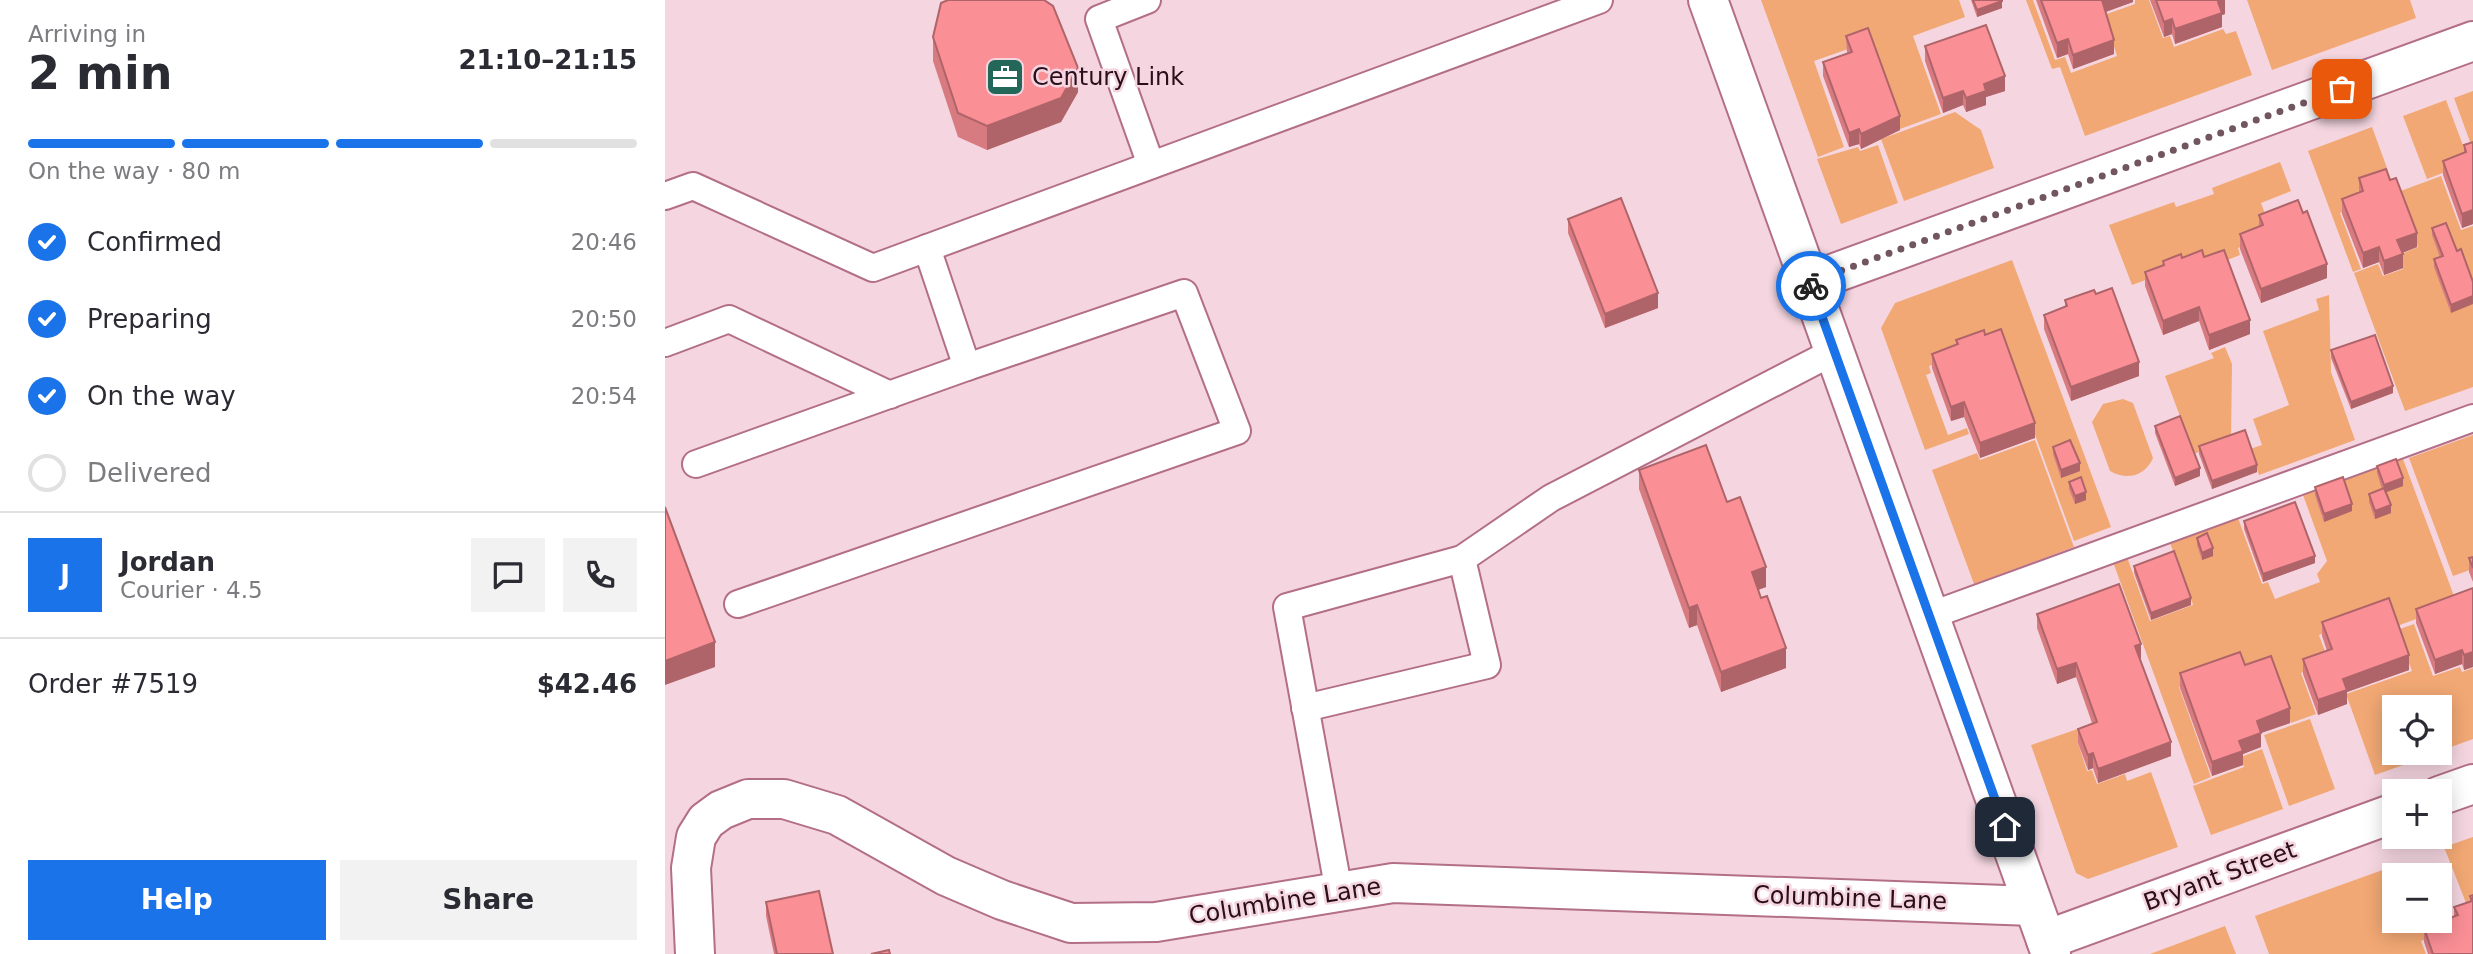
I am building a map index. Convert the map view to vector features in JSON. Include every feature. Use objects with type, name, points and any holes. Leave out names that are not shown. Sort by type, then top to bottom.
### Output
[{"type":"street","points":[[1708,0],[2043,933]]},
{"type":"street","points":[[1810,282],[2473,41]]},
{"type":"street","points":[[2452,791],[2473,784]]},
{"type":"street","name":"Columbine Lane","points":[[695,954],[691,868],[696,837],[706,821],[720,810],[748,799],[784,799],[837,816],[946,876],[1002,900],[1071,923],[1156,922],[1393,883],[1443,883],[2043,933]]},
{"type":"street","name":"Bryant Street","points":[[2043,933],[2382,817]]},
{"type":"lane","points":[[1147,0],[1099,19],[1151,165]]},
{"type":"lane","points":[[665,196],[693,186],[873,268],[1151,165],[1535,11],[1599,0]]},
{"type":"lane","points":[[927,248],[967,368]]},
{"type":"lane","points":[[695,464],[1184,293],[1237,431],[738,604]]},
{"type":"lane","points":[[665,343],[729,319],[890,395]]},
{"type":"lane","points":[[1339,892],[1287,607],[1462,559],[1551,498],[1835,351]]},
{"type":"lane","points":[[1930,616],[2473,418]]},
{"type":"lane","points":[[1305,708],[1487,665],[1462,559]]},
{"type":"shaded area","points":[[1761,0],[1959,0],[1965,17],[1913,36],[1941,114],[1900,129],[1868,42],[1814,61],[1844,147],[1818,157]]},
{"type":"shaded area","points":[[2026,0],[2033,0],[2055,60],[2065,57],[2071,73],[2117,56],[2104,15],[2135,4],[2135,0],[2149,0],[2163,38],[2170,36],[2174,47],[2223,29],[2226,34],[2236,31],[2252,75],[2085,136],[2060,67],[2052,69]]},
{"type":"shaded area","points":[[2247,0],[2410,0],[2416,18],[2272,70]]},
{"type":"shaded area","points":[[2473,91],[2473,150],[2454,98]]},
{"type":"shaded area","points":[[2446,100],[2467,156],[2464,165],[2427,179],[2403,116]]},
{"type":"shaded area","points":[[1955,112],[1981,130],[1994,168],[1904,201],[1881,139]]},
{"type":"shaded area","points":[[2372,127],[2391,179],[2357,192],[2361,205],[2340,213],[2361,269],[2353,272],[2308,151]]},
{"type":"shaded area","points":[[1878,145],[1898,203],[1841,224],[1817,159],[1858,147],[1860,151]]},
{"type":"shaded area","points":[[2280,162],[2291,191],[2261,203],[2267,219],[2261,239],[2238,248],[2240,255],[2225,261],[2222,252],[2132,285],[2109,225],[2174,202],[2176,207],[2214,194],[2212,188]]},
{"type":"shaded area","points":[[2441,176],[2461,230],[2473,226],[2473,387],[2405,411],[2354,273],[2378,264],[2383,276],[2403,269],[2399,255],[2418,247],[2398,192]]},
{"type":"shaded area","points":[[2012,260],[2111,527],[2074,541],[2001,342],[1929,366],[1931,373],[1926,375],[1948,435],[1967,428],[1969,434],[1925,450],[1881,328],[1895,303]]},
{"type":"shaded area","points":[[2329,295],[2331,372],[2355,440],[2259,475],[2250,449],[2262,445],[2253,419],[2289,405],[2263,331],[2319,310],[2316,299]]},
{"type":"shaded area","points":[[2225,347],[2232,364],[2231,439],[2194,454],[2165,376],[2214,358],[2211,353]]},
{"type":"shaded area","points":[[2123,399],[2133,403],[2153,458],[2140,473],[2129,476],[2110,471],[2092,422],[2103,404]]},
{"type":"shaded area","points":[[2473,435],[2473,569],[2453,576],[2409,458]]},
{"type":"shaded area","points":[[2035,440],[2074,547],[1974,584],[1932,470],[1977,453],[1980,460]]},
{"type":"shaded area","points":[[2403,459],[2457,604],[2397,626],[2391,609],[2319,635],[2329,662],[2301,673],[2316,714],[2291,723],[2271,668],[2246,677],[2241,664],[2179,687],[2211,777],[2194,784],[2113,562],[2127,557],[2150,621],[2193,605],[2170,543],[2238,518],[2262,584],[2268,582],[2275,599],[2320,582],[2317,574],[2327,561],[2303,495]]},
{"type":"shaded area","points":[[2414,624],[2433,676],[2460,667],[2462,672],[2473,668],[2473,739],[2452,747],[2452,695],[2382,695],[2382,765],[2403,765],[2375,775],[2346,694],[2412,671],[2397,630]]},
{"type":"shaded area","points":[[2310,719],[2335,789],[2289,806],[2264,735]]},
{"type":"shaded area","points":[[2092,724],[2096,736],[2078,743],[2087,771],[2092,770],[2097,784],[2125,774],[2127,781],[2151,772],[2178,847],[2088,879],[2076,873],[2031,745]]},
{"type":"shaded area","points":[[2262,749],[2283,809],[2211,835],[2193,786],[2244,767],[2241,757]]},
{"type":"shaded area","points":[[2473,837],[2473,907],[2468,908],[2445,849],[2452,849],[2452,844]]},
{"type":"shaded area","points":[[2382,870],[2382,933],[2427,933],[2429,938],[2421,941],[2426,954],[2269,954],[2255,916]]},
{"type":"shaded area","points":[[2225,926],[2236,954],[2150,954]]},
{"type":"building","name":"Century Link","points":[[948,0],[1044,0],[1053,6],[1078,68],[1061,98],[987,126],[958,113],[933,37],[941,3]]},
{"type":"building","points":[[1973,0],[2002,0],[2002,1],[1977,10]]},
{"type":"building","points":[[2041,0],[2102,0],[2114,40],[2073,55],[2068,39],[2057,43]]},
{"type":"building","points":[[2156,0],[2223,0],[2218,2],[2222,13],[2175,29],[2172,19],[2164,22]]},
{"type":"building","points":[[1986,25],[2005,76],[1984,84],[1986,91],[1966,98],[1963,91],[1943,98],[1925,46]]},
{"type":"building","points":[[1868,28],[1900,116],[1861,134],[1859,129],[1849,133],[1823,62],[1852,52],[1846,36]]},
{"type":"building","points":[[2473,142],[2473,210],[2462,214],[2443,161],[2466,152],[2464,145]]},
{"type":"building","points":[[2386,169],[2390,180],[2396,178],[2417,233],[2397,240],[2403,254],[2384,261],[2379,247],[2363,253],[2342,199],[2363,191],[2359,178]]},
{"type":"building","points":[[1621,198],[1658,293],[1605,314],[1568,219]]},
{"type":"building","points":[[2298,200],[2303,213],[2307,211],[2327,264],[2261,289],[2240,234],[2263,225],[2259,215]]},
{"type":"building","points":[[2446,223],[2457,251],[2461,249],[2473,282],[2473,296],[2451,305],[2434,259],[2443,256],[2432,228]]},
{"type":"building","points":[[2202,250],[2204,257],[2224,250],[2250,320],[2209,335],[2199,307],[2163,321],[2145,272],[2164,265],[2163,261],[2181,254],[2182,258]]},
{"type":"building","points":[[2112,288],[2139,362],[2071,387],[2044,315],[2067,306],[2065,300],[2094,290],[2096,294]]},
{"type":"building","points":[[2001,329],[2035,423],[1980,443],[1964,402],[1951,407],[1932,354],[1958,344],[1956,340],[1984,330],[1985,335]]},
{"type":"building","points":[[2375,335],[2393,386],[2351,402],[2331,350]]},
{"type":"building","points":[[2180,416],[2200,468],[2175,478],[2155,426]]},
{"type":"building","points":[[2245,430],[2257,465],[2212,481],[2199,446]]},
{"type":"building","points":[[2070,440],[2080,463],[2061,470],[2053,447]]},
{"type":"building","points":[[1706,445],[1727,502],[1740,497],[1766,567],[1752,572],[1761,598],[1767,596],[1786,648],[1721,672],[1697,605],[1689,608],[1639,470]]},
{"type":"building","points":[[2396,459],[2403,478],[2384,485],[2377,466]]},
{"type":"building","points":[[2081,477],[2086,492],[2075,496],[2069,482]]},
{"type":"building","points":[[2343,477],[2352,504],[2324,514],[2315,487]]},
{"type":"building","points":[[2384,488],[2391,505],[2375,511],[2369,494]]},
{"type":"building","points":[[2295,502],[2315,556],[2263,574],[2244,521]]},
{"type":"building","points":[[665,507],[715,642],[665,661]]},
{"type":"building","points":[[2207,533],[2213,548],[2202,553],[2197,538]]},
{"type":"building","points":[[2174,551],[2191,598],[2151,613],[2134,566]]},
{"type":"building","points":[[2119,584],[2141,644],[2135,646],[2171,742],[2098,769],[2093,753],[2088,755],[2078,729],[2097,722],[2076,663],[2057,669],[2037,614]]},
{"type":"building","points":[[2473,588],[2473,652],[2464,655],[2462,650],[2435,660],[2416,609]]},
{"type":"building","points":[[2389,598],[2409,655],[2343,679],[2347,690],[2318,700],[2303,659],[2332,649],[2322,622]]},
{"type":"building","points":[[2240,652],[2245,665],[2271,656],[2290,708],[2257,721],[2261,733],[2239,741],[2243,751],[2212,762],[2180,673]]},
{"type":"building","points":[[819,891],[833,954],[777,954],[766,902]]},
{"type":"building","points":[[2473,895],[2473,954],[2433,954],[2426,933],[2452,933],[2452,917],[2458,915],[2454,907],[2472,901],[2470,896]]},
{"type":"building","points":[[889,950],[890,954],[871,954]]},
{"type":"way so far","points":[[1811,286],[1810,282],[2342,89]]},
{"type":"place","name":"Century Link","points":[[1005,77]]},
{"type":"route","points":[[1811,286],[2005,827]]}]
